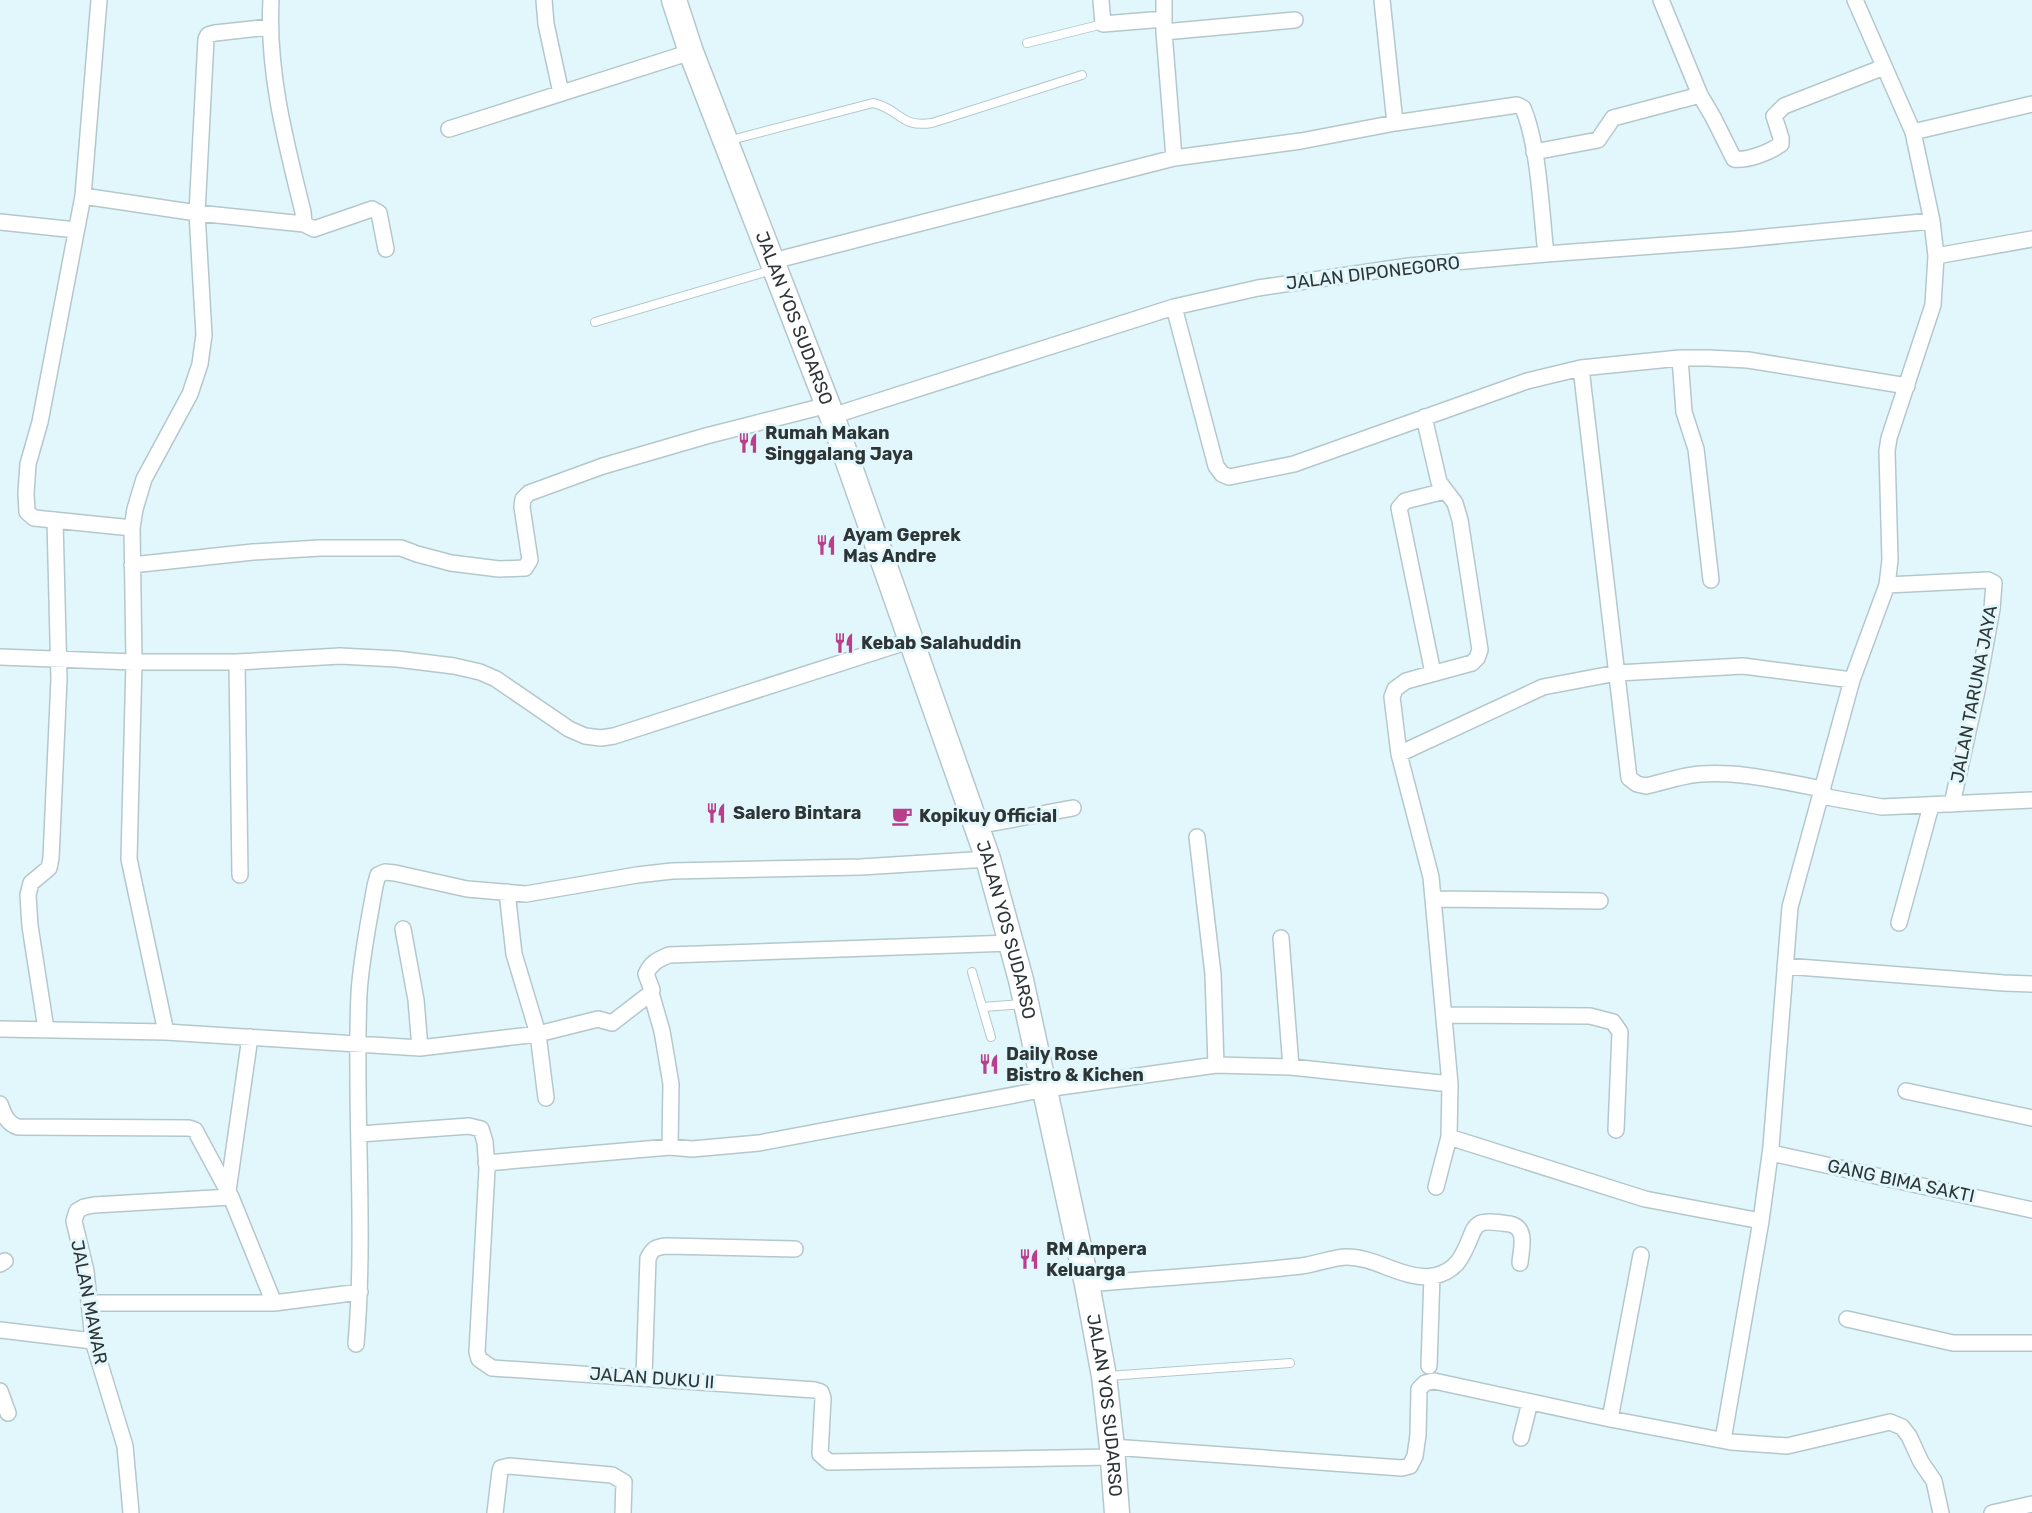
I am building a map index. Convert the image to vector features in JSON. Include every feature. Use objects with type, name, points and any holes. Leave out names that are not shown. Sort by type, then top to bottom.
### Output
[{"type":"highway","name":"JALAN YOS SUDARSO","points":[[674,0],[691,52],[830,410],[988,859],[1027,1004],[1087,1284],[1104,1376],[1117,1513]]},
{"type":"street","points":[[99,0],[83,196],[40,422],[28,464],[27,512],[30,516],[55,520],[132,528]]},
{"type":"street","points":[[271,0],[270,27],[281,123],[304,224]]},
{"type":"street","points":[[544,0],[546,24],[561,93]]},
{"type":"street","points":[[1101,0],[1103,24],[1164,26],[1295,20]]},
{"type":"street","points":[[1164,0],[1174,158]]},
{"type":"street","points":[[1383,0],[1395,123]]},
{"type":"street","points":[[1661,0],[1700,95],[1734,159],[1740,160],[1773,150],[1781,144],[1774,116],[1784,106],[1884,67]]},
{"type":"street","points":[[1723,1440],[1771,1153],[1790,907],[1852,680],[1887,585],[1890,560],[1887,451],[1933,305],[1936,256],[1932,221],[1913,132],[1855,0]]},
{"type":"street","points":[[166,1032],[129,859],[134,662],[132,528],[144,479],[190,394],[200,364],[204,335],[196,213],[206,39],[208,35],[215,33],[270,27]]},
{"type":"street","points":[[449,129],[691,52]]},
{"type":"street","points":[[1534,152],[1598,140],[1613,118],[1700,95]]},
{"type":"street","points":[[1913,132],[2032,104]]},
{"type":"street","points":[[774,264],[1174,158],[1301,141],[1395,123],[1517,105],[1523,108],[1526,115],[1534,152],[1546,254]]},
{"type":"street","points":[[83,196],[196,213],[304,224],[314,229],[372,208],[379,213],[386,249]]},
{"type":"street","name":"JALAN DIPONEGORO","points":[[132,565],[320,548],[400,548],[452,563],[500,569],[525,568],[530,560],[522,507],[523,500],[529,493],[706,436],[830,410],[1174,307],[1258,288],[1409,266],[1734,240],[1932,221]]},
{"type":"street","points":[[0,222],[76,230]]},
{"type":"street","points":[[1936,256],[2032,239]]},
{"type":"street","points":[[1174,307],[1216,466],[1222,474],[1229,477],[1294,464],[1527,381],[1581,368],[1680,358],[1748,360],[1907,386]]},
{"type":"street","points":[[1680,358],[1684,412],[1696,449],[1711,580]]},
{"type":"street","points":[[1581,368],[1629,778],[1637,784],[1646,786],[1700,774],[1746,775],[1882,807],[2032,800]]},
{"type":"street","points":[[1424,417],[1437,473],[1445,491],[1455,503],[1460,520],[1480,650],[1478,658],[1472,663],[1406,681],[1395,689],[1392,704],[1399,754],[1427,858],[1444,1015],[1450,1084],[1449,1137],[1436,1187]]},
{"type":"street","points":[[1433,673],[1399,508],[1405,501],[1445,491]]},
{"type":"street","points":[[46,1029],[30,926],[28,895],[31,883],[49,868],[51,858],[59,659],[55,520]]},
{"type":"street","name":"JALAN TARUNA JAYA","points":[[1887,585],[1988,580],[1994,583],[1992,609],[1977,691],[1952,804]]},
{"type":"street","points":[[0,657],[134,662],[237,662],[340,656],[397,659],[468,669],[496,679],[569,729],[585,736],[601,738],[614,736],[912,640]]},
{"type":"street","points":[[237,662],[240,875]]},
{"type":"street","points":[[1399,754],[1543,687],[1617,673],[1743,666],[1852,680]]},
{"type":"street","points":[[1899,923],[1931,806]]},
{"type":"street","points":[[977,826],[1073,808]]},
{"type":"street","points":[[1197,837],[1213,974],[1215,1065]]},
{"type":"street","points":[[356,1344],[360,1292],[358,1045],[361,973],[378,875],[385,872],[395,873],[467,889],[526,894],[672,871],[861,867],[988,859]]},
{"type":"street","points":[[507,892],[514,954],[537,1034],[546,1098]]},
{"type":"street","points":[[1433,899],[1600,901]]},
{"type":"street","points":[[403,929],[416,1000],[420,1048]]},
{"type":"street","points":[[1281,938],[1291,1067]]},
{"type":"street","points":[[670,1148],[671,1084],[662,1031],[646,974],[655,960],[669,956],[1011,943]]},
{"type":"street","points":[[1785,966],[2032,984]]},
{"type":"street","points":[[0,1029],[166,1032],[420,1048],[537,1034],[598,1019],[612,1023],[651,993]]},
{"type":"street","points":[[1444,1015],[1590,1016],[1613,1022],[1620,1032],[1616,1130]]},
{"type":"street","points":[[229,1194],[250,1037]]},
{"type":"street","points":[[486,1162],[759,1143],[1046,1089],[1215,1065],[1291,1067],[1450,1084]]},
{"type":"street","points":[[1906,1091],[2032,1118]]},
{"type":"street","points":[[0,1104],[6,1119],[18,1126],[189,1128],[195,1130],[229,1194],[274,1303]]},
{"type":"street","name":"JALAN DUKU II","points":[[360,1134],[475,1126],[484,1134],[486,1162],[477,1352],[479,1359],[492,1368],[815,1390],[821,1392],[823,1398],[820,1454],[829,1462],[1113,1452]]},
{"type":"street","points":[[1449,1137],[1645,1200],[1761,1221]]},
{"type":"street","name":"GANG BIMA SAKTI","points":[[1771,1153],[2032,1210]]},
{"type":"street","name":"JALAN MAWAR","points":[[131,1513],[125,1446],[93,1341],[86,1271],[75,1231],[74,1216],[84,1207],[229,1194]]},
{"type":"street","points":[[1087,1284],[1302,1266],[1344,1257],[1365,1258],[1416,1276],[1432,1276],[1449,1272],[1459,1263],[1474,1228],[1485,1222],[1512,1224],[1519,1228],[1523,1235],[1520,1263]]},
{"type":"street","points":[[644,1377],[648,1258],[652,1250],[657,1246],[795,1250]]},
{"type":"street","points":[[1610,1419],[1641,1256]]},
{"type":"street","points":[[1430,1366],[1432,1276]]},
{"type":"street","points":[[90,1303],[274,1303],[360,1292]]},
{"type":"street","points":[[1847,1320],[1953,1343],[2032,1343]]},
{"type":"street","points":[[0,1330],[93,1341]]},
{"type":"street","points":[[1113,1452],[1402,1468],[1410,1466],[1415,1456],[1419,1389],[1425,1383],[1434,1381],[1610,1419],[1723,1440],[1787,1446],[1890,1422],[1902,1427],[1909,1436],[1921,1462],[1934,1481],[1941,1513]]},
{"type":"street","points":[[0,1391],[8,1413]]},
{"type":"street","points":[[1521,1438],[1530,1402]]},
{"type":"street","points":[[495,1513],[501,1467],[509,1466],[612,1475],[624,1482],[623,1513]]},
{"type":"street","points":[[1992,1513],[2032,1504]]},
{"type":"lane","points":[[1027,43],[1103,24]]},
{"type":"lane","points":[[726,141],[873,103],[886,106],[907,122],[918,125],[932,123],[1082,75]]},
{"type":"lane","points":[[595,322],[774,264]]},
{"type":"lane","points":[[972,972],[991,1036]]},
{"type":"lane","points":[[983,1007],[1027,1004]]},
{"type":"lane","points":[[1104,1376],[1290,1363]]},
{"type":"place","name":"Rumah Makan Singgalang Jaya","points":[[748,443]]},
{"type":"place","name":"Ayam Geprek Mas Andre","points":[[826,545]]},
{"type":"place","name":"Kebab Salahuddin","points":[[844,643]]},
{"type":"place","name":"Salero Bintara","points":[[716,813]]},
{"type":"place","name":"Kopikuy Official","points":[[902,816]]},
{"type":"place","name":"Daily Rose Bistro & Kichen","points":[[989,1064]]},
{"type":"place","name":"RM Ampera Keluarga","points":[[1029,1259]]}]
